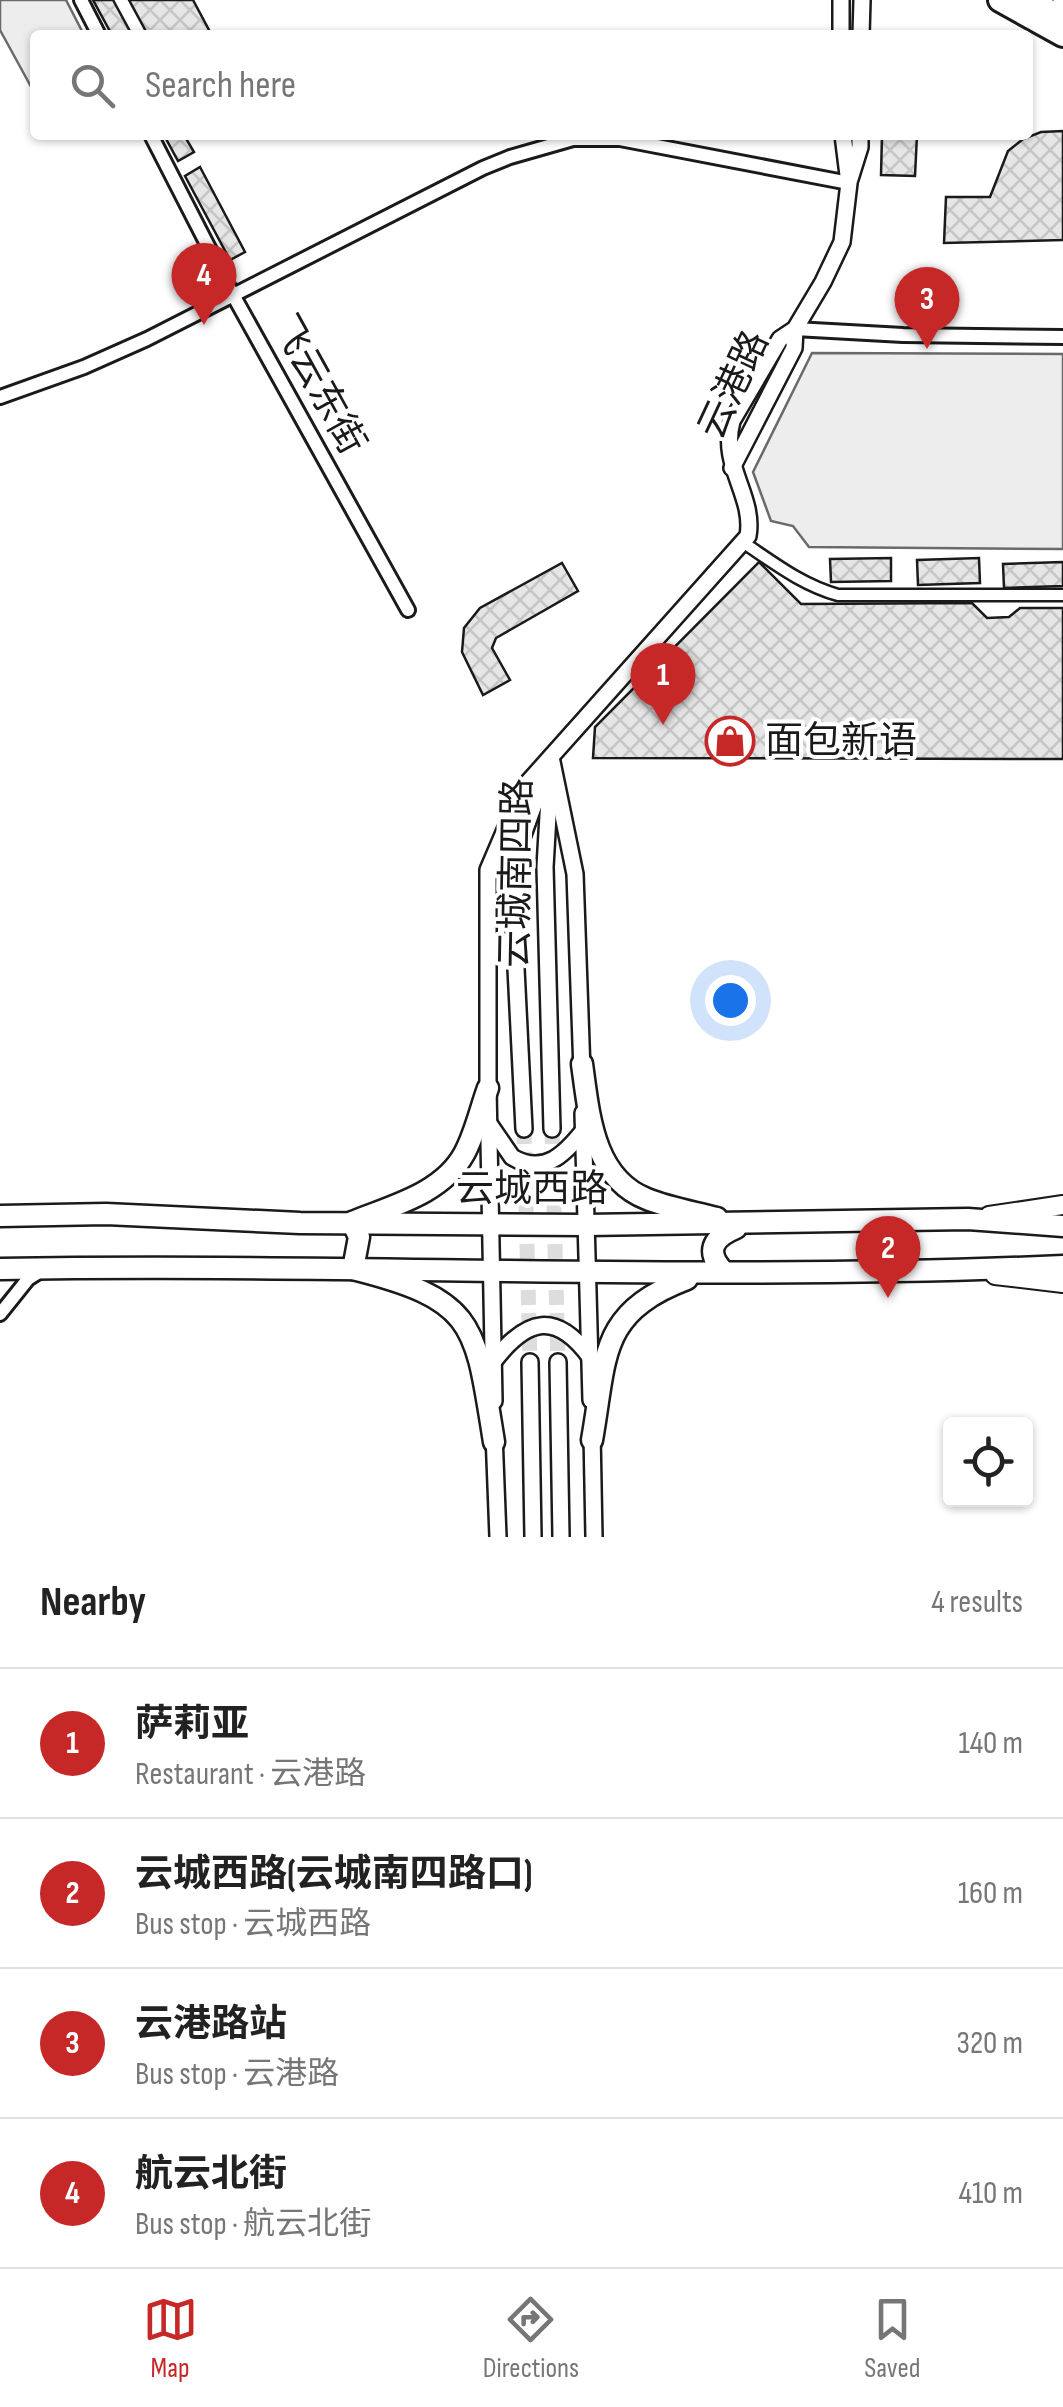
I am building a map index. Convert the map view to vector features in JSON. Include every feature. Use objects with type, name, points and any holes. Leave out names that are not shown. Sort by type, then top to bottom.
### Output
[{"type":"highway","points":[[1000,0],[1063,35]]},
{"type":"main road","points":[[984,0],[1063,47]]},
{"type":"main road","points":[[1032,0],[1063,16]]},
{"type":"main road","points":[[582,1064],[594,1138],[618,1180],[645,1199],[743,1225]]},
{"type":"main road","points":[[354,1269],[359,1237],[352,1222],[418,1194],[451,1172],[469,1142],[488,1088]]},
{"type":"main road","points":[[968,1220],[1063,1205]]},
{"type":"main road","name":"云城西路","points":[[0,1216],[106,1214],[586,1225],[968,1220],[1063,1226]]},
{"type":"main road","points":[[724,1272],[711,1256],[712,1246],[718,1237],[743,1225]]},
{"type":"main road","points":[[0,1269],[494,1270],[588,1274],[1063,1266]]},
{"type":"main road","points":[[354,1269],[409,1283],[440,1298],[454,1310],[479,1354],[494,1442]]},
{"type":"main road","points":[[960,1270],[1063,1283]]},
{"type":"main road","points":[[592,1440],[608,1354],[614,1334],[630,1310],[663,1288],[691,1277],[724,1272]]},
{"type":"street","points":[[81,0],[97,30]]},
{"type":"street","points":[[841,0],[842,30]]},
{"type":"street","points":[[861,30],[862,0]]},
{"type":"street","name":"飞云东街","points":[[154,140],[232,294],[408,610]]},
{"type":"street","points":[[0,397],[116,353],[483,168],[510,156],[569,140]]},
{"type":"street","points":[[625,140],[849,182]]},
{"type":"street","name":"云港路","points":[[843,140],[849,182]]},
{"type":"street","name":"云港路","points":[[744,543],[748,519],[732,468],[794,348],[795,329],[824,282],[842,242],[849,182],[860,140]]},
{"type":"street","points":[[795,329],[1063,337]]},
{"type":"street","points":[[498,1537],[488,1121],[488,870],[524,788],[744,543],[795,578],[838,595],[1063,595]]},
{"type":"street","points":[[551,757],[575,874],[594,1537]]},
{"type":"street","name":"云城南四路","points":[[524,1129],[511,868],[551,757]]},
{"type":"street","name":"云城南四路","points":[[551,757],[546,867],[552,1129]]},
{"type":"street","points":[[488,1121],[505,1150],[518,1162],[528,1163],[558,1159],[584,1130]]},
{"type":"street","points":[[0,1314],[28,1279],[44,1268]]},
{"type":"street","points":[[494,1360],[520,1333],[539,1324],[565,1330],[577,1338],[590,1357]]},
{"type":"street","points":[[530,1362],[533,1537]]},
{"type":"street","points":[[558,1362],[562,1537]]},
{"type":"shaded area","points":[[0,0],[66,0],[81,30],[30,30],[30,85],[0,30]]},
{"type":"shaded area","points":[[812,353],[1063,354],[1063,549],[809,547],[793,526],[771,521],[753,472]]},
{"type":"building","points":[[93,0],[113,0],[129,30],[109,30]]},
{"type":"building","points":[[129,0],[193,0],[209,30],[145,30]]},
{"type":"building","points":[[1063,131],[1063,240],[944,243],[946,197],[990,197],[1008,151],[1041,132]]},
{"type":"building","points":[[167,140],[187,140],[194,152],[178,161]]},
{"type":"building","points":[[882,140],[917,140],[915,176],[881,175]]},
{"type":"building","points":[[200,167],[245,252],[230,260],[185,176]]},
{"type":"building","points":[[891,558],[891,581],[831,582],[830,559]]},
{"type":"building","points":[[979,558],[980,583],[918,585],[917,560]]},
{"type":"building","points":[[759,562],[801,604],[972,603],[987,618],[1009,617],[1020,608],[1063,608],[1063,759],[593,758],[595,727]]},
{"type":"building","points":[[1063,562],[1063,586],[1004,588],[1003,564]]},
{"type":"building","points":[[562,563],[578,591],[496,638],[492,648],[510,680],[483,695],[462,652],[464,628],[480,608]]},
{"type":"tunnel","points":[[524,1129],[530,1362]]},
{"type":"tunnel","points":[[552,1129],[558,1362]]},
{"type":"place","name":"航云北街","points":[[204,325]]},
{"type":"place","name":"云港路站","points":[[927,349]]},
{"type":"place","name":"萨莉亚","points":[[663,725]]},
{"type":"place","name":"面包新语","points":[[730,741]]},
{"type":"place","name":"云城西路(云城南四路口)","points":[[888,1298]]}]
